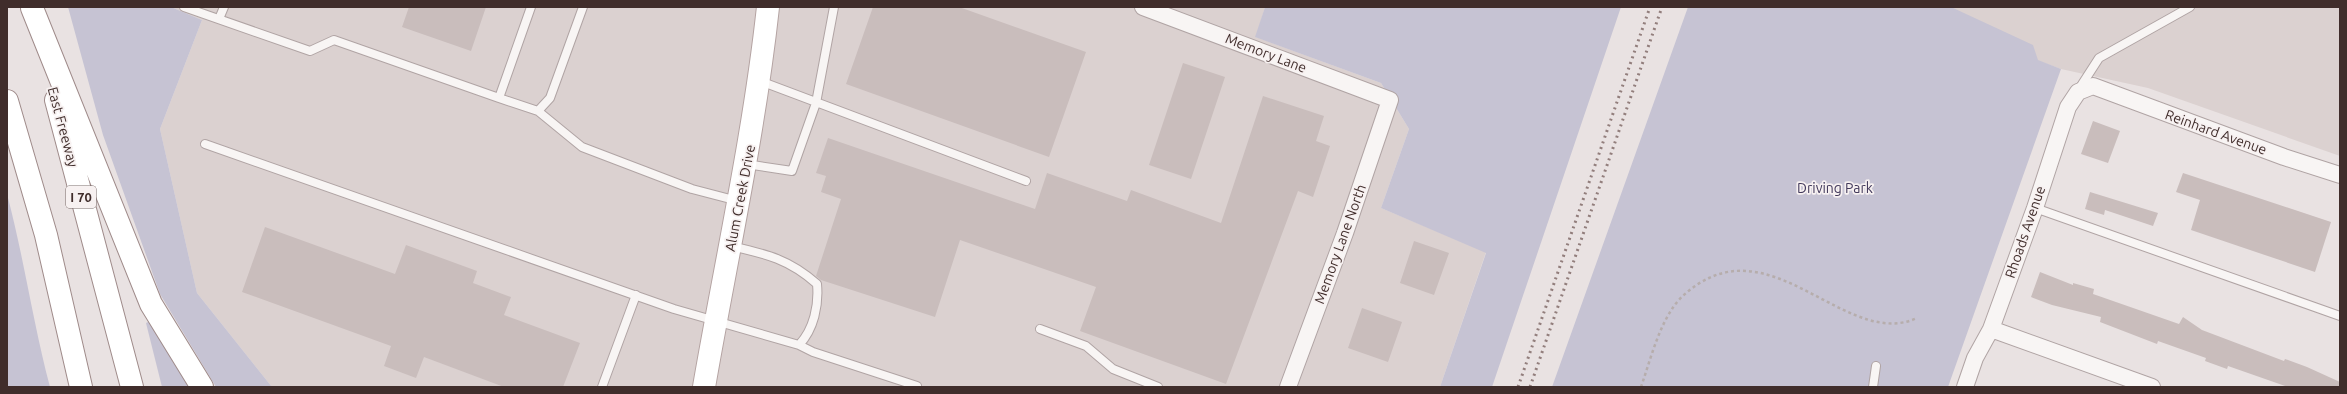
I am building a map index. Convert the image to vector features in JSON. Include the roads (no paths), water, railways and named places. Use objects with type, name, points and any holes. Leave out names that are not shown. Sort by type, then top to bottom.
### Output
[{"type":"main road","name":"Alum Creek Drive","points":[[704,387],[760,81],[768,7]]},
{"type":"main road","name":"East Freeway","points":[[32,8],[132,387]]},
{"type":"main road","points":[[32,8],[149,298],[166,332],[202,387]]},
{"type":"main road","points":[[7,100],[46,235],[81,387]]},
{"type":"street","name":"Memory Lane","points":[[1143,7],[1390,100]]},
{"type":"street","name":"Reinhard Avenue","points":[[2085,89],[2340,175]]},
{"type":"street","name":"Rhoads Avenue","points":[[1965,387],[1975,358],[1991,329],[2035,208],[2068,107],[2085,89]]},
{"type":"street","name":"Memory Lane North","points":[[1288,387],[1345,233],[1390,100]]},
{"type":"street","points":[[1991,329],[2152,387]]},
{"type":"lane","points":[[184,7],[310,51],[334,40],[538,111],[582,147],[692,189],[739,202]]},
{"type":"lane","points":[[219,19],[224,7]]},
{"type":"lane","points":[[499,98],[531,7]]},
{"type":"lane","points":[[538,111],[550,98],[583,7]]},
{"type":"lane","points":[[746,164],[792,171],[816,103],[834,7]]},
{"type":"lane","points":[[2085,89],[2098,58],[2190,7]]},
{"type":"lane","points":[[760,81],[1026,181]]},
{"type":"lane","points":[[205,144],[636,295],[799,345],[813,352],[917,386]]},
{"type":"lane","points":[[2035,208],[2340,316]]},
{"type":"lane","points":[[731,246],[775,256],[794,266],[817,284],[818,296],[816,313],[808,332],[799,345]]},
{"type":"lane","points":[[602,387],[636,295]]},
{"type":"lane","points":[[1040,329],[1086,346],[1113,369],[1158,387]]},
{"type":"lane","points":[[1873,387],[1876,366]]},
{"type":"railway","points":[[1518,387],[1650,7]]},
{"type":"railway","points":[[1530,387],[1662,7]]},
{"type":"park label","name":"Driving Park","points":[[1835,188]]}]
